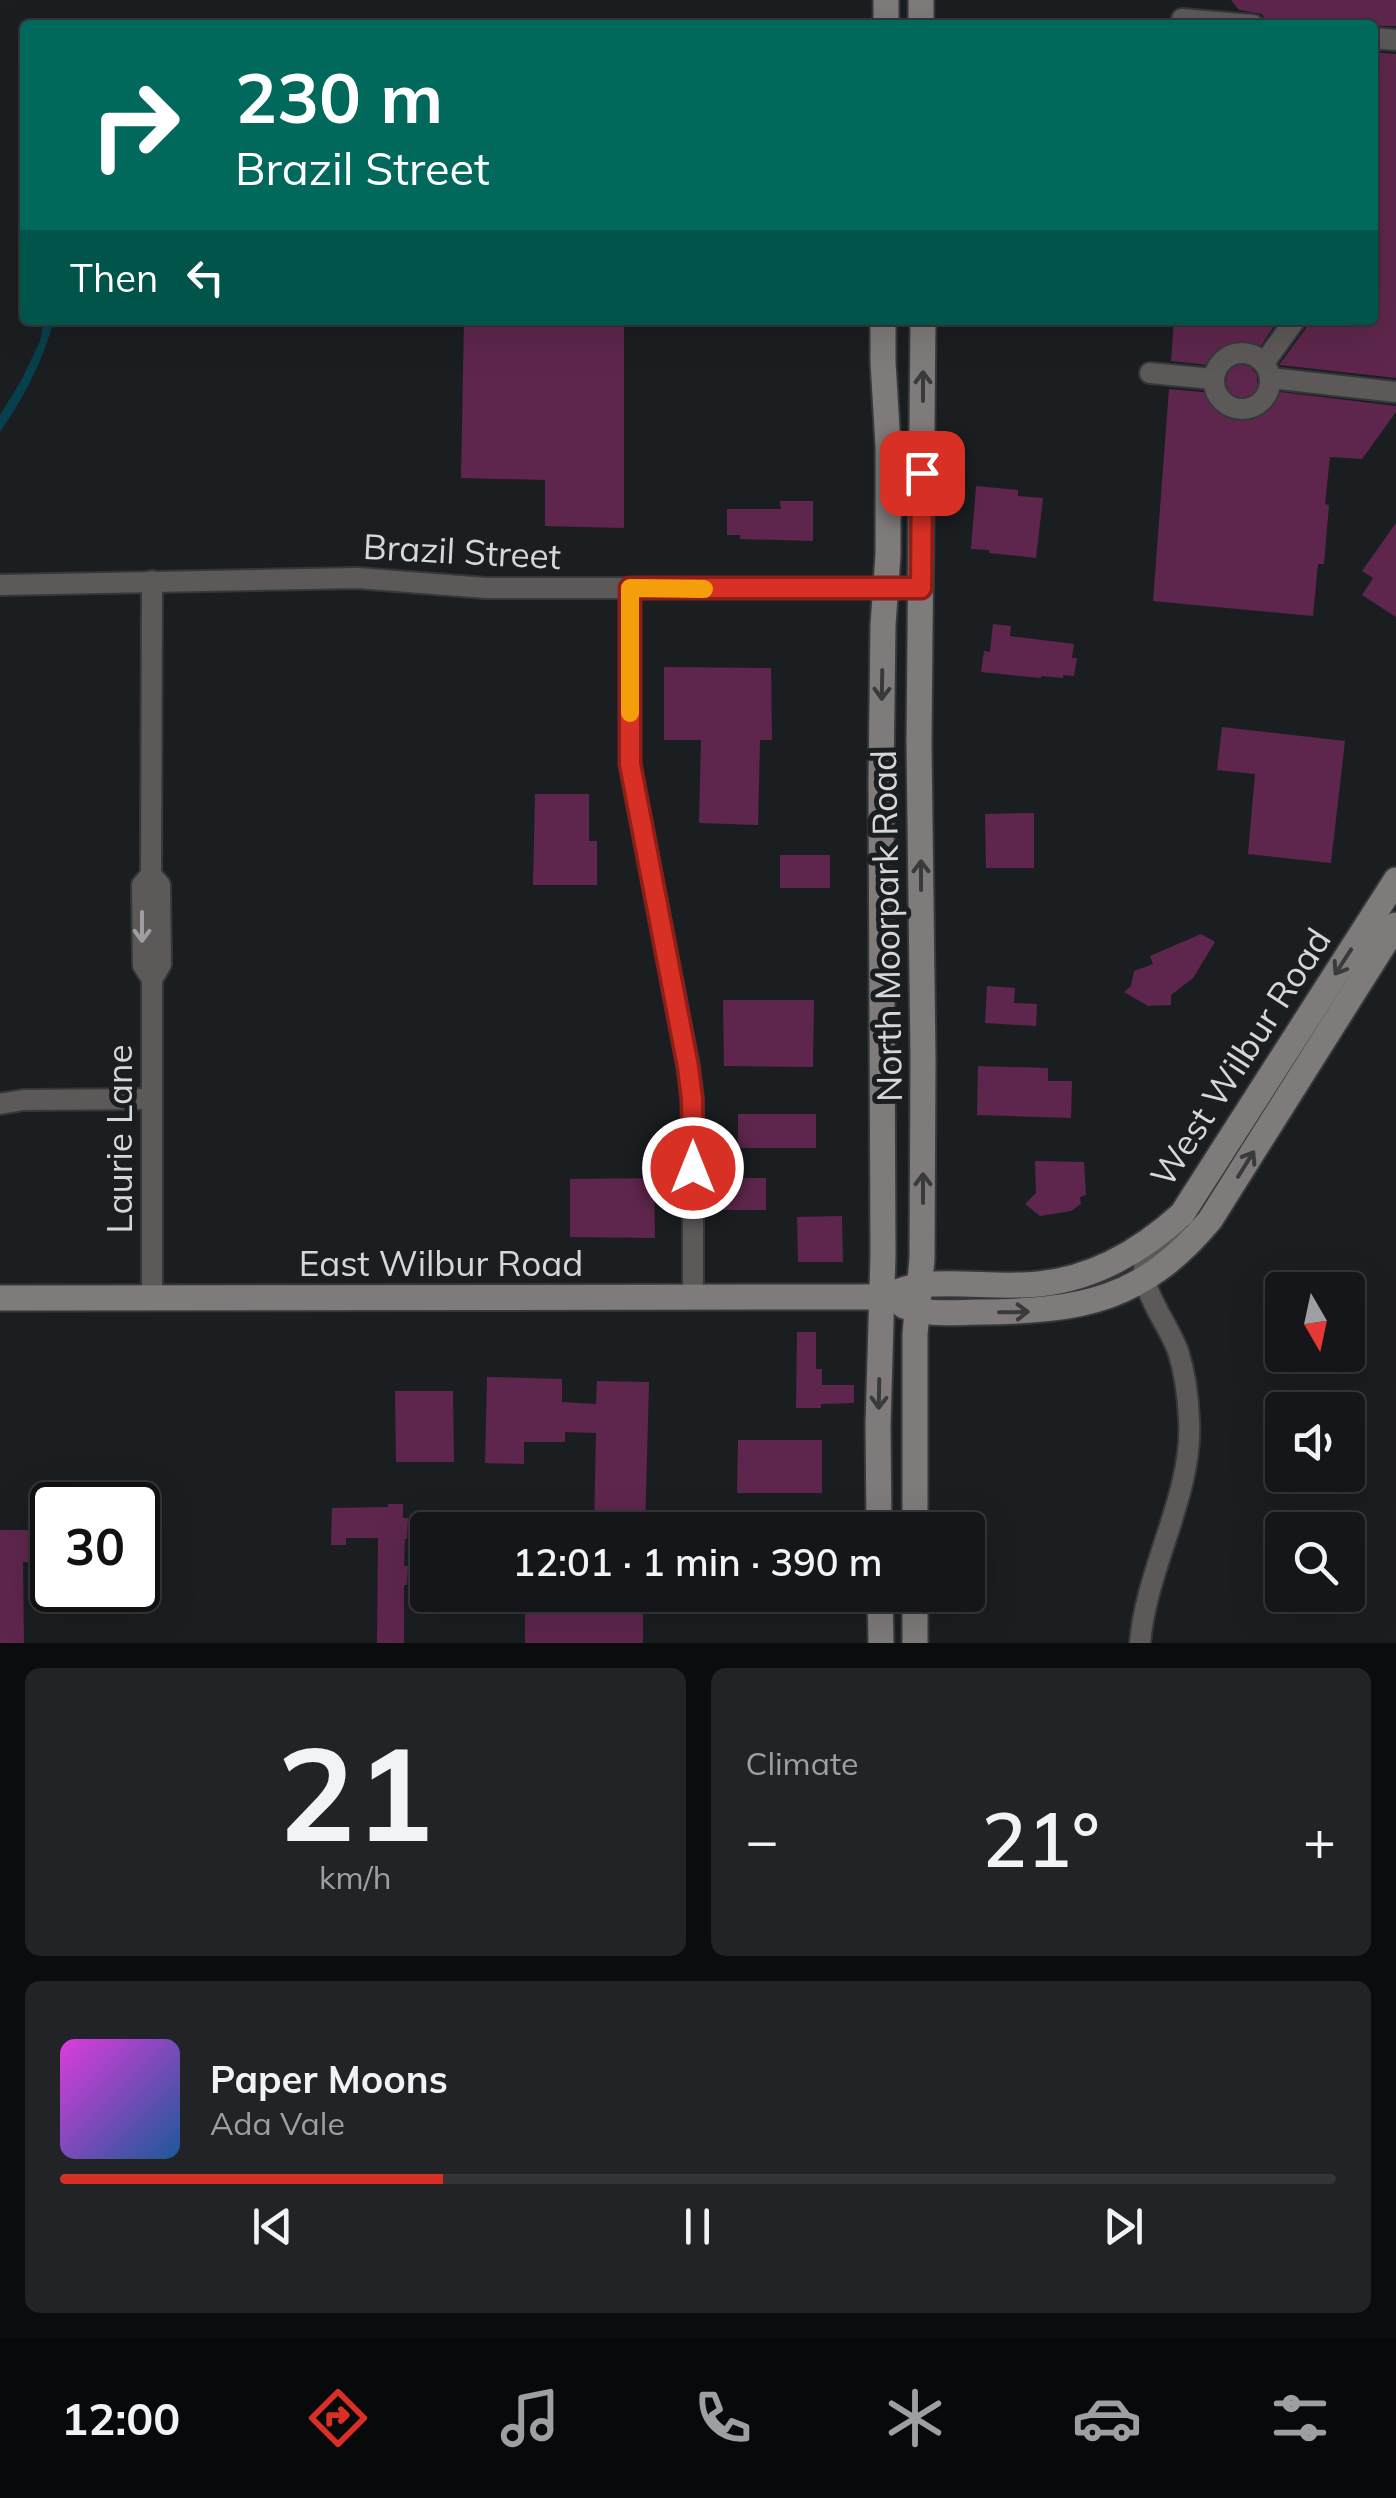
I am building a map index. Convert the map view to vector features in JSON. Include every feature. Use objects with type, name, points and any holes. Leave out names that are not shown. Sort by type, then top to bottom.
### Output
[{"type":"main road","name":"North Moorpark Road","points":[[879,1512],[880,781],[888,446],[884,325]]},
{"type":"main road","name":"North Moorpark Road","points":[[914,1512],[922,1259],[919,743],[923,325]]},
{"type":"main road","name":"West Wilbur Road","points":[[918,1298],[1069,1279],[1124,1257],[1160,1234],[1182,1214],[1396,880]]},
{"type":"main road","name":"West Wilbur Road","points":[[882,1296],[1050,1310],[1096,1301],[1166,1266],[1210,1220],[1396,925]]},
{"type":"main road","name":"East Wilbur Road","points":[[0,1298],[882,1296]]},
{"type":"main road","points":[[880,1612],[880,1643]]},
{"type":"main road","points":[[915,1612],[915,1643]]},
{"type":"street","points":[[1182,19],[1194,20]]},
{"type":"street","points":[[1292,325],[1267,370],[1266,396],[1242,409],[1225,404],[1218,397],[1213,380],[1220,362],[1238,353],[1256,357],[1267,370],[1396,392]]},
{"type":"street","points":[[1150,373],[1213,380]]},
{"type":"street","name":"Brazil Street","points":[[0,584],[357,578],[486,588],[921,588]]},
{"type":"street","name":"Laurie Lane","points":[[152,581],[151,875],[142,884],[143,965],[152,979],[152,1298]]},
{"type":"street","points":[[630,588],[630,764],[692,1099],[693,1298]]},
{"type":"street","points":[[0,1104],[24,1100],[152,1100]]},
{"type":"street","points":[[1140,1643],[1159,1554],[1182,1484],[1190,1425],[1179,1356],[1143,1279],[1145,1260],[1184,1226],[1182,1214]]},
{"type":"water","points":[[43,325],[52,325],[25,392],[0,432],[0,415],[40,341]]},
{"type":"building","points":[[1231,0],[1396,0],[1396,26],[1378,26],[1378,20],[1265,20],[1262,14],[1239,10]]},
{"type":"building","points":[[1378,52],[1396,54],[1396,378],[1279,365],[1306,328],[1378,325]]},
{"type":"building","points":[[464,325],[624,325],[624,528],[545,526],[545,480],[461,478]]},
{"type":"building","points":[[1174,325],[1275,325],[1251,361],[1263,390],[1396,406],[1396,412],[1362,459],[1330,457],[1324,564],[1318,564],[1313,616],[1153,601],[1169,389],[1213,393],[1224,388],[1227,379],[1222,368],[1171,361]]},
{"type":"building","points":[[976,486],[1018,490],[1018,496],[1043,498],[1036,558],[971,549]]},
{"type":"building","points":[[780,501],[813,501],[813,541],[740,539],[740,535],[727,535],[727,509],[781,509]]},
{"type":"building","points":[[1396,523],[1396,617],[1362,595],[1373,578],[1362,571]]},
{"type":"building","points":[[993,624],[1011,626],[1010,636],[1074,644],[1074,676],[1041,678],[981,672],[984,651],[990,652]]},
{"type":"building","points":[[664,667],[771,668],[772,740],[760,740],[758,825],[699,823],[701,740],[664,740]]},
{"type":"building","points":[[1222,727],[1345,741],[1331,863],[1248,854],[1255,774],[1217,770]]},
{"type":"building","points":[[535,794],[589,794],[589,841],[597,841],[597,885],[533,885]]},
{"type":"building","points":[[1034,813],[1034,868],[986,868],[985,814]]},
{"type":"building","points":[[780,855],[830,855],[830,888],[780,888]]},
{"type":"building","points":[[1201,934],[1215,942],[1193,978],[1171,995],[1171,1005],[1148,1006],[1124,992],[1131,986],[1134,971],[1153,964],[1150,956]]},
{"type":"building","points":[[987,986],[1015,988],[1014,1003],[1037,1004],[1036,1026],[985,1023]]},
{"type":"building","points":[[723,1000],[814,1000],[813,1067],[724,1066]]},
{"type":"building","points":[[978,1066],[1048,1068],[1048,1081],[1072,1081],[1071,1118],[977,1115]]},
{"type":"building","points":[[738,1114],[816,1114],[816,1148],[738,1148]]},
{"type":"building","points":[[1035,1161],[1084,1162],[1086,1195],[1080,1197],[1081,1204],[1071,1211],[1040,1216],[1025,1204],[1036,1193]]},
{"type":"building","points":[[654,1178],[655,1238],[570,1237],[570,1179]]},
{"type":"building","points":[[721,1178],[766,1178],[766,1210],[721,1210]]},
{"type":"building","points":[[842,1216],[843,1262],[798,1262],[797,1217]]},
{"type":"building","points":[[797,1332],[816,1332],[816,1369],[822,1369],[822,1385],[854,1385],[854,1403],[796,1408]]},
{"type":"building","points":[[487,1377],[562,1379],[562,1402],[596,1404],[597,1381],[649,1382],[645,1512],[594,1512],[596,1433],[565,1432],[565,1442],[524,1442],[524,1464],[485,1463]]},
{"type":"building","points":[[395,1391],[453,1391],[454,1462],[396,1462]]},
{"type":"building","points":[[738,1440],[822,1440],[822,1493],[737,1493]]},
{"type":"building","points":[[403,1504],[403,1518],[408,1518],[404,1643],[377,1643],[378,1538],[346,1538],[346,1545],[331,1545],[332,1508]]},
{"type":"building","points":[[0,1530],[30,1530],[30,1562],[23,1562],[24,1643],[0,1643]]},
{"type":"building","points":[[525,1612],[643,1612],[643,1643],[525,1643]]},
{"type":"slow traffic","points":[[630,713],[630,588],[704,589]]},
{"type":"route","points":[[693,1168],[688,1067],[630,764],[630,588],[921,588],[922,473]]}]
